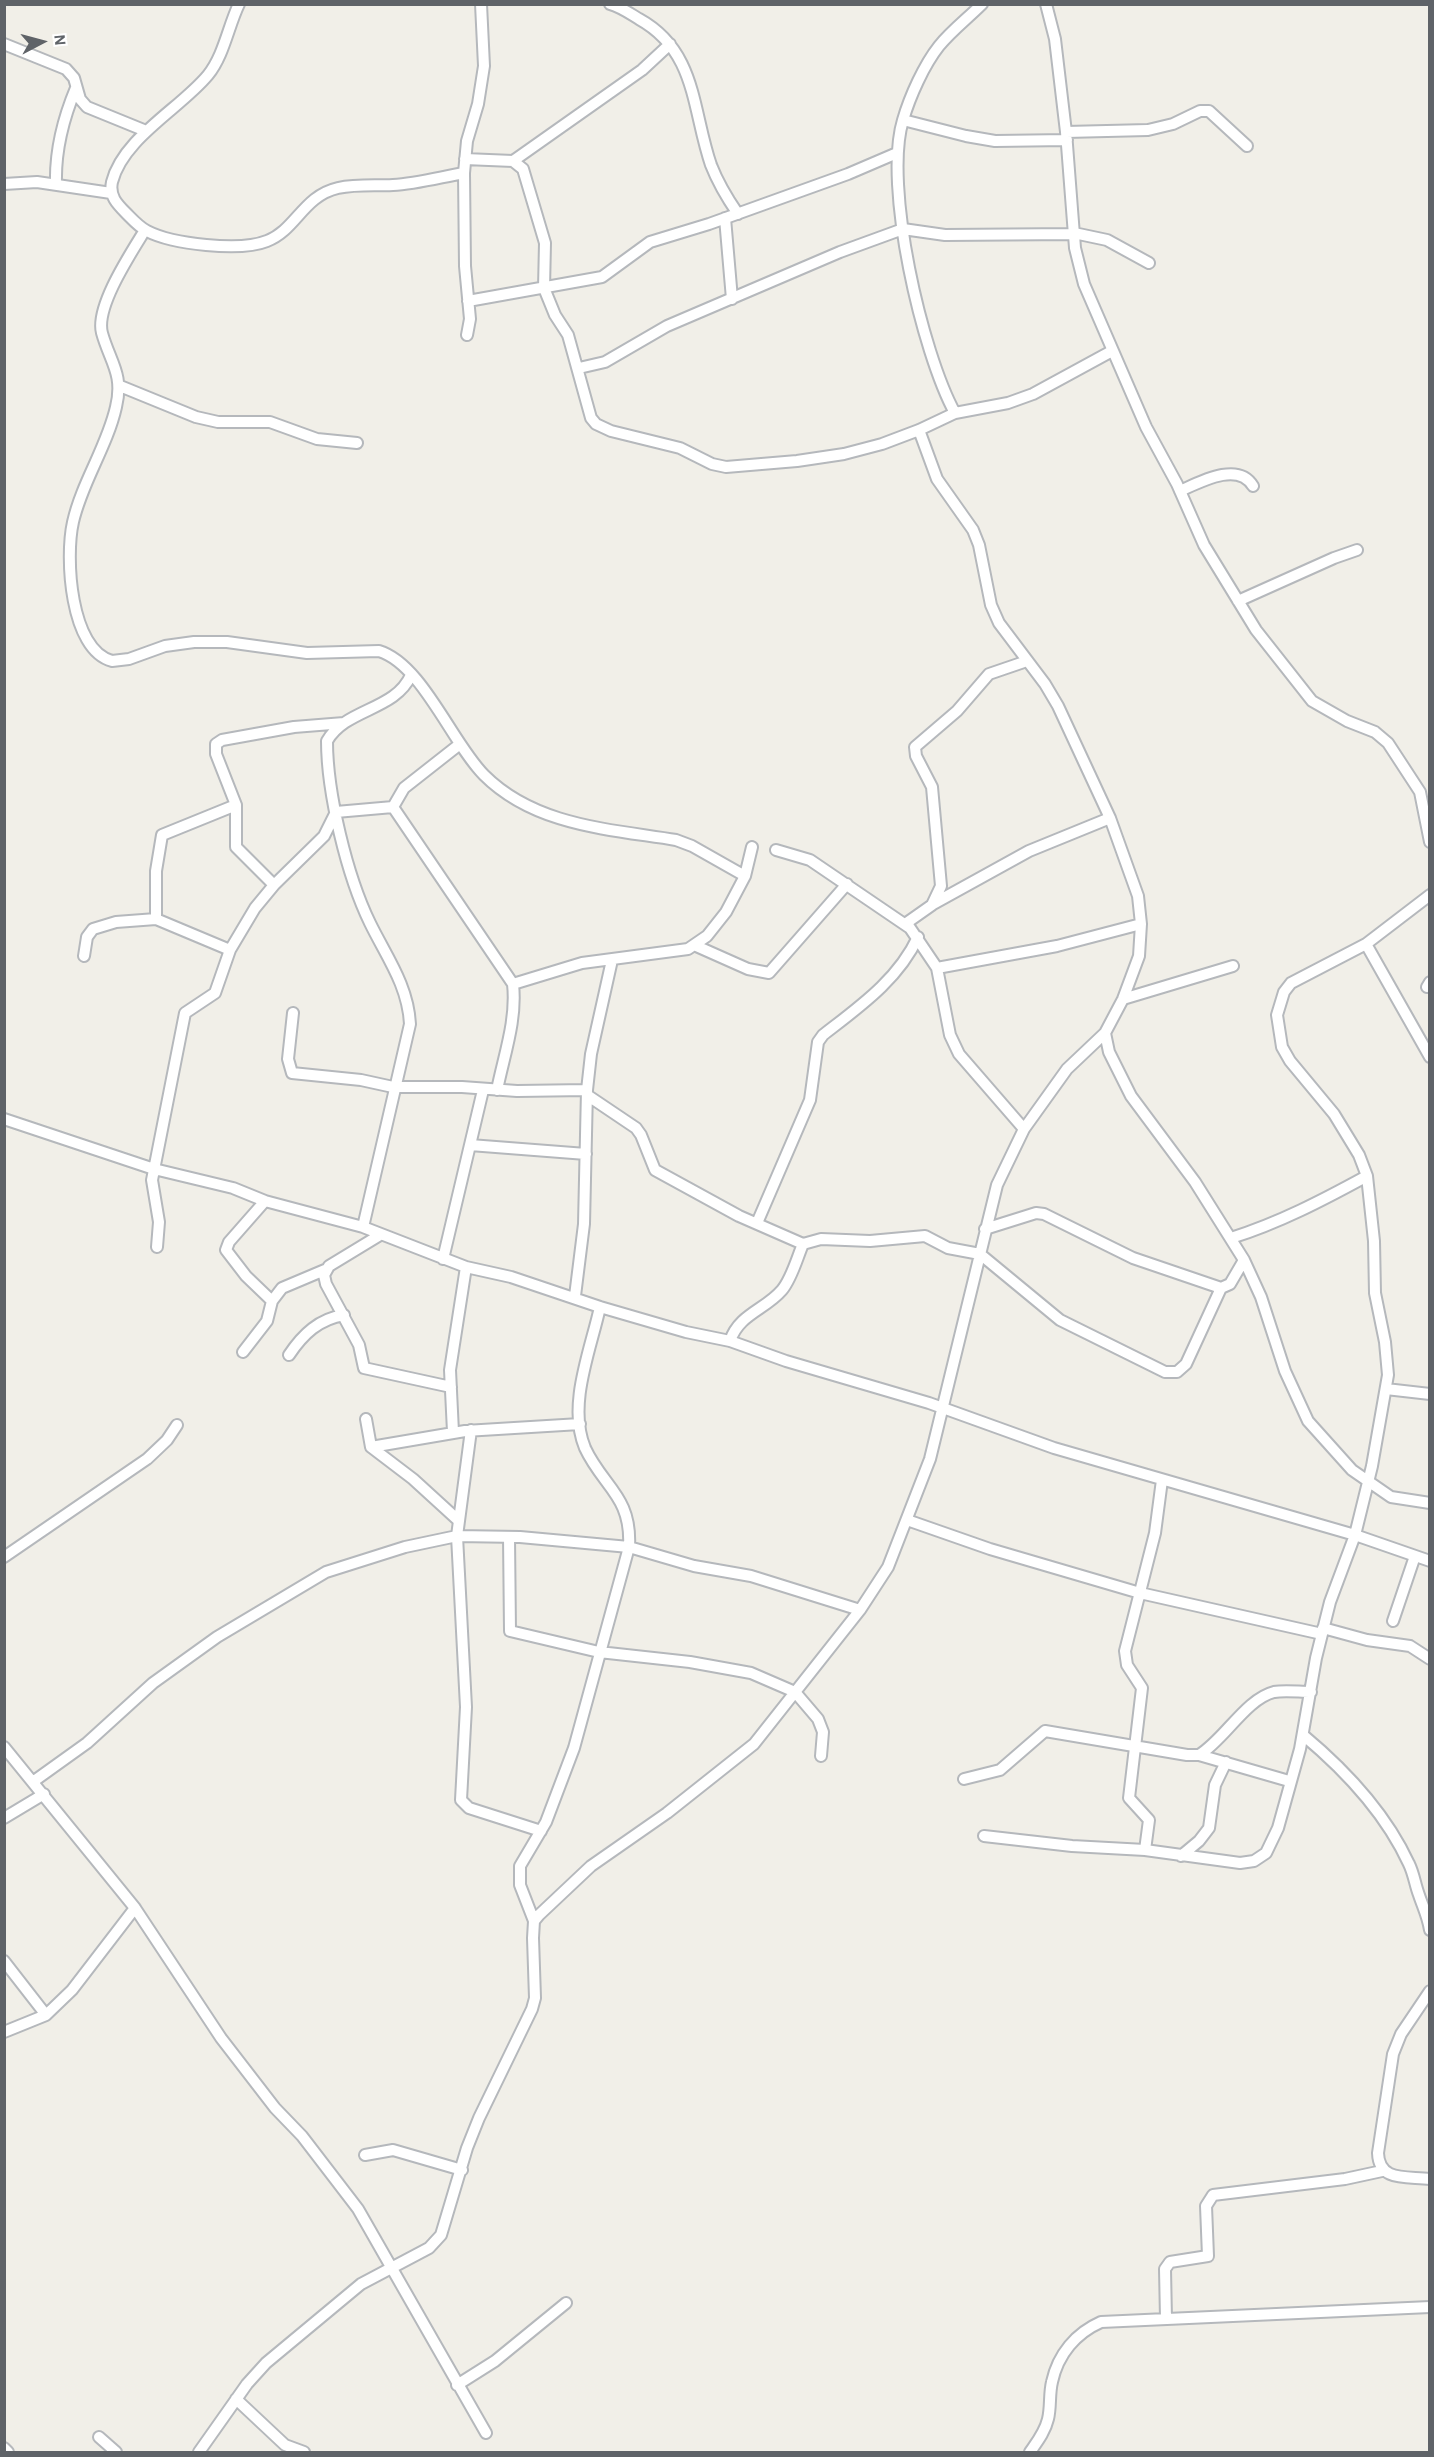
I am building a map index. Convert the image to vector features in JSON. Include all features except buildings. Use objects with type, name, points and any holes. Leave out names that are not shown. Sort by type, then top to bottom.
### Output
[{"type":"street","points":[[239,4],[217,63],[193,91],[146,131],[127,155],[113,180],[111,193],[116,203],[145,230],[168,238],[199,243],[255,245],[281,233],[315,197],[327,191],[359,184],[394,185],[464,173]]},
{"type":"street","points":[[467,335],[470,319],[465,266],[464,173],[484,66],[482,4]]},
{"type":"street","points":[[610,4],[662,34],[670,44],[687,72],[712,166],[723,191],[738,214]]},
{"type":"street","points":[[955,413],[921,320],[903,229],[897,153],[903,120],[938,46],[982,4]]},
{"type":"street","points":[[1046,4],[1055,39],[1067,136],[1074,234],[1084,284],[1146,427],[1180,491],[1204,545],[1256,630],[1312,701],[1347,721],[1375,732],[1388,743],[1420,792],[1430,842]]},
{"type":"street","points":[[4,44],[66,69],[74,78],[80,99],[92,110],[146,131]]},
{"type":"street","points":[[513,161],[642,70],[670,44]]},
{"type":"street","points":[[56,184],[57,156],[63,119],[76,88]]},
{"type":"street","points":[[903,120],[995,141],[1148,130],[1173,124],[1200,111],[1209,111],[1247,146]]},
{"type":"street","points":[[468,301],[602,277],[630,258],[641,246],[738,214],[848,174],[897,153]]},
{"type":"street","points":[[465,159],[513,161],[520,165],[526,177],[545,243],[544,288],[555,315],[568,335],[579,368],[587,410],[596,424],[611,431],[680,448],[712,464],[726,467],[844,454],[919,430],[955,413],[998,407],[1034,394],[1112,351]]},
{"type":"street","points":[[4,184],[36,182],[111,193]]},
{"type":"street","points":[[725,218],[732,299]]},
{"type":"street","points":[[579,368],[605,362],[667,326],[840,252],[903,229],[945,235],[1074,234],[1115,243],[1149,262]]},
{"type":"street","points":[[145,230],[124,265],[100,321],[120,386],[116,408],[78,506],[71,533],[76,610],[86,641],[95,652],[112,661],[129,659],[165,646],[216,642],[307,653],[380,651],[401,661],[485,777],[519,801],[571,824],[676,840],[692,846],[745,876]]},
{"type":"street","points":[[120,386],[196,417],[218,422],[270,422],[317,439],[357,443]]},
{"type":"street","points":[[534,1921],[591,1866],[667,1814],[754,1744],[860,1610],[888,1567],[930,1459],[997,1185],[1024,1129],[1067,1069],[1105,1033],[1123,999],[1139,956],[1141,924],[1137,896],[1110,818],[1058,706],[999,623],[991,605],[979,545],[973,530],[937,479],[919,430]]},
{"type":"street","points":[[1180,491],[1200,482],[1228,475],[1241,476],[1252,486]]},
{"type":"street","points":[[1238,601],[1357,550]]},
{"type":"street","points":[[932,904],[941,886],[934,800],[932,787],[916,756],[915,747],[957,711],[989,674],[1027,661]]},
{"type":"street","points":[[363,1227],[393,1087],[410,1024],[409,1012],[390,957],[370,922],[356,886],[336,812],[327,741],[344,723],[379,706],[400,691],[411,675]]},
{"type":"street","points":[[274,885],[238,852],[236,805],[216,753],[219,742],[294,726],[344,723]]},
{"type":"street","points":[[393,807],[404,788],[460,744]]},
{"type":"street","points":[[156,919],[156,871],[162,835],[236,805]]},
{"type":"street","points":[[336,812],[393,807]]},
{"type":"street","points":[[393,807],[513,984],[515,1001],[513,1021],[497,1089]]},
{"type":"street","points":[[157,1247],[159,1222],[152,1187],[154,1169],[184,1018],[187,1011],[215,993],[230,950],[255,908],[274,885],[324,837],[336,812]]},
{"type":"street","points":[[905,924],[932,904],[1029,850],[1110,818]]},
{"type":"street","points":[[513,984],[582,963],[688,949],[707,936],[726,912],[745,876],[752,847]]},
{"type":"street","points":[[776,850],[810,860],[905,924],[918,937],[937,968],[950,1035],[958,1054],[1024,1129]]},
{"type":"street","points":[[694,945],[748,969],[769,973],[847,884]]},
{"type":"street","points":[[984,1836],[1072,1846],[1145,1850],[1240,1863],[1254,1861],[1266,1853],[1278,1828],[1289,1780],[1303,1735],[1322,1631],[1355,1534],[1368,1481],[1386,1389],[1388,1358],[1375,1293],[1374,1240],[1367,1176],[1359,1155],[1334,1114],[1290,1061],[1278,1034],[1277,1015],[1284,992],[1291,983],[1366,944],[1430,895]]},
{"type":"street","points":[[84,956],[87,937],[93,929],[116,922],[156,919],[230,950]]},
{"type":"street","points":[[937,968],[1057,946],[1141,924]]},
{"type":"street","points":[[757,1223],[810,1100],[818,1042],[822,1035],[885,984],[908,959],[918,937]]},
{"type":"street","points":[[1366,944],[1430,1057]]},
{"type":"street","points":[[574,1296],[584,1224],[587,1093],[591,1054],[612,960]]},
{"type":"street","points":[[1123,999],[1233,966]]},
{"type":"street","points":[[293,1013],[288,1059],[292,1073],[368,1081],[393,1087],[462,1087],[483,1090],[587,1093],[636,1128],[655,1170],[701,1197],[803,1244],[821,1239],[870,1241],[925,1236],[948,1248],[980,1254],[1060,1320],[1166,1372],[1178,1372],[1186,1364],[1221,1288]]},
{"type":"street","points":[[1105,1033],[1109,1052],[1131,1096],[1189,1174],[1244,1260],[1261,1297],[1285,1371],[1308,1421],[1352,1470],[1391,1497],[1430,1503]]},
{"type":"street","points":[[443,1259],[483,1090]]},
{"type":"street","points":[[4,1119],[154,1169],[233,1188],[265,1201],[363,1227],[466,1267],[512,1276],[686,1332],[730,1341],[979,1423],[1022,1434],[1054,1448],[1355,1534],[1430,1561]]},
{"type":"street","points":[[470,1144],[586,1154]]},
{"type":"street","points":[[1231,1238],[1261,1229],[1367,1176]]},
{"type":"street","points":[[265,1201],[229,1242],[226,1250],[246,1276],[272,1301]]},
{"type":"street","points":[[985,1229],[1036,1213],[1044,1214],[1133,1258],[1186,1279],[1221,1288],[1230,1284],[1244,1260]]},
{"type":"street","points":[[243,1352],[267,1321],[272,1301],[282,1288],[327,1269],[380,1235]]},
{"type":"street","points":[[730,1341],[740,1322],[778,1294],[787,1283],[803,1244]]},
{"type":"street","points":[[453,1432],[451,1387],[453,1345],[466,1267]]},
{"type":"street","points":[[327,1269],[324,1275],[326,1284],[362,1352],[365,1370],[451,1387]]},
{"type":"street","points":[[199,2452],[236,2399],[266,2363],[361,2284],[429,2248],[441,2235],[479,2118],[535,1998],[534,1921],[526,1904],[519,1877],[520,1866],[541,1831],[574,1748],[629,1547],[630,1534],[620,1498],[585,1447],[580,1424],[579,1399],[600,1306]]},
{"type":"street","points":[[289,1355],[298,1342],[323,1320],[344,1315]]},
{"type":"street","points":[[1386,1389],[1430,1394]]},
{"type":"street","points":[[366,1419],[370,1448],[413,1479],[459,1521]]},
{"type":"street","points":[[370,1448],[453,1432],[580,1424]]},
{"type":"street","points":[[4,1557],[147,1459],[167,1440],[177,1425]]},
{"type":"street","points":[[471,1430],[457,1536],[466,1707],[461,1800],[469,1808],[541,1831]]},
{"type":"street","points":[[1145,1850],[1149,1820],[1133,1804],[1128,1792],[1134,1775],[1142,1688],[1127,1665],[1125,1652],[1156,1527],[1162,1480]]},
{"type":"street","points":[[907,1520],[1140,1593],[1367,1640],[1410,1646],[1430,1659]]},
{"type":"street","points":[[34,1780],[87,1743],[153,1683],[259,1610],[326,1572],[405,1547],[457,1536],[509,1537],[629,1547],[693,1566],[751,1576],[860,1610]]},
{"type":"street","points":[[509,1537],[510,1631],[599,1652],[718,1666],[751,1673],[795,1692],[818,1719],[823,1732],[821,1756]]},
{"type":"street","points":[[1393,1621],[1414,1556]]},
{"type":"street","points":[[1199,1755],[1268,1695],[1275,1692],[1311,1692]]},
{"type":"street","points":[[964,1779],[1000,1770],[1045,1731],[1187,1755],[1199,1755],[1289,1780]]},
{"type":"street","points":[[1303,1735],[1340,1768],[1396,1841],[1410,1866],[1428,1917],[1430,1930]]},
{"type":"street","points":[[4,1747],[34,1780],[135,1908],[221,2038],[275,2108],[302,2136],[358,2209],[486,2433]]},
{"type":"street","points":[[1181,1856],[1199,1841],[1209,1828],[1215,1785],[1226,1762]]},
{"type":"street","points":[[4,1818],[44,1794]]},
{"type":"street","points":[[4,2032],[46,2015],[72,1990],[135,1908]]},
{"type":"street","points":[[4,1961],[46,2015]]},
{"type":"street","points":[[1382,2171],[1378,2164],[1378,2152],[1394,2054],[1401,2034],[1430,1990]]},
{"type":"street","points":[[365,2155],[393,2150],[462,2170]]},
{"type":"street","points":[[1166,2319],[1165,2269],[1170,2262],[1208,2256],[1206,2206],[1213,2195],[1345,2179],[1382,2171],[1391,2175],[1430,2179]]},
{"type":"street","points":[[457,2385],[495,2361],[566,2303]]},
{"type":"street","points":[[1030,2452],[1043,2433],[1048,2419],[1052,2381],[1063,2352],[1085,2329],[1101,2322],[1430,2307]]},
{"type":"street","points":[[236,2399],[282,2449],[304,2452]]},
{"type":"street","points":[[99,2437],[116,2452]]},
{"type":"street","points":[[4,2448],[8,2452]]}]
